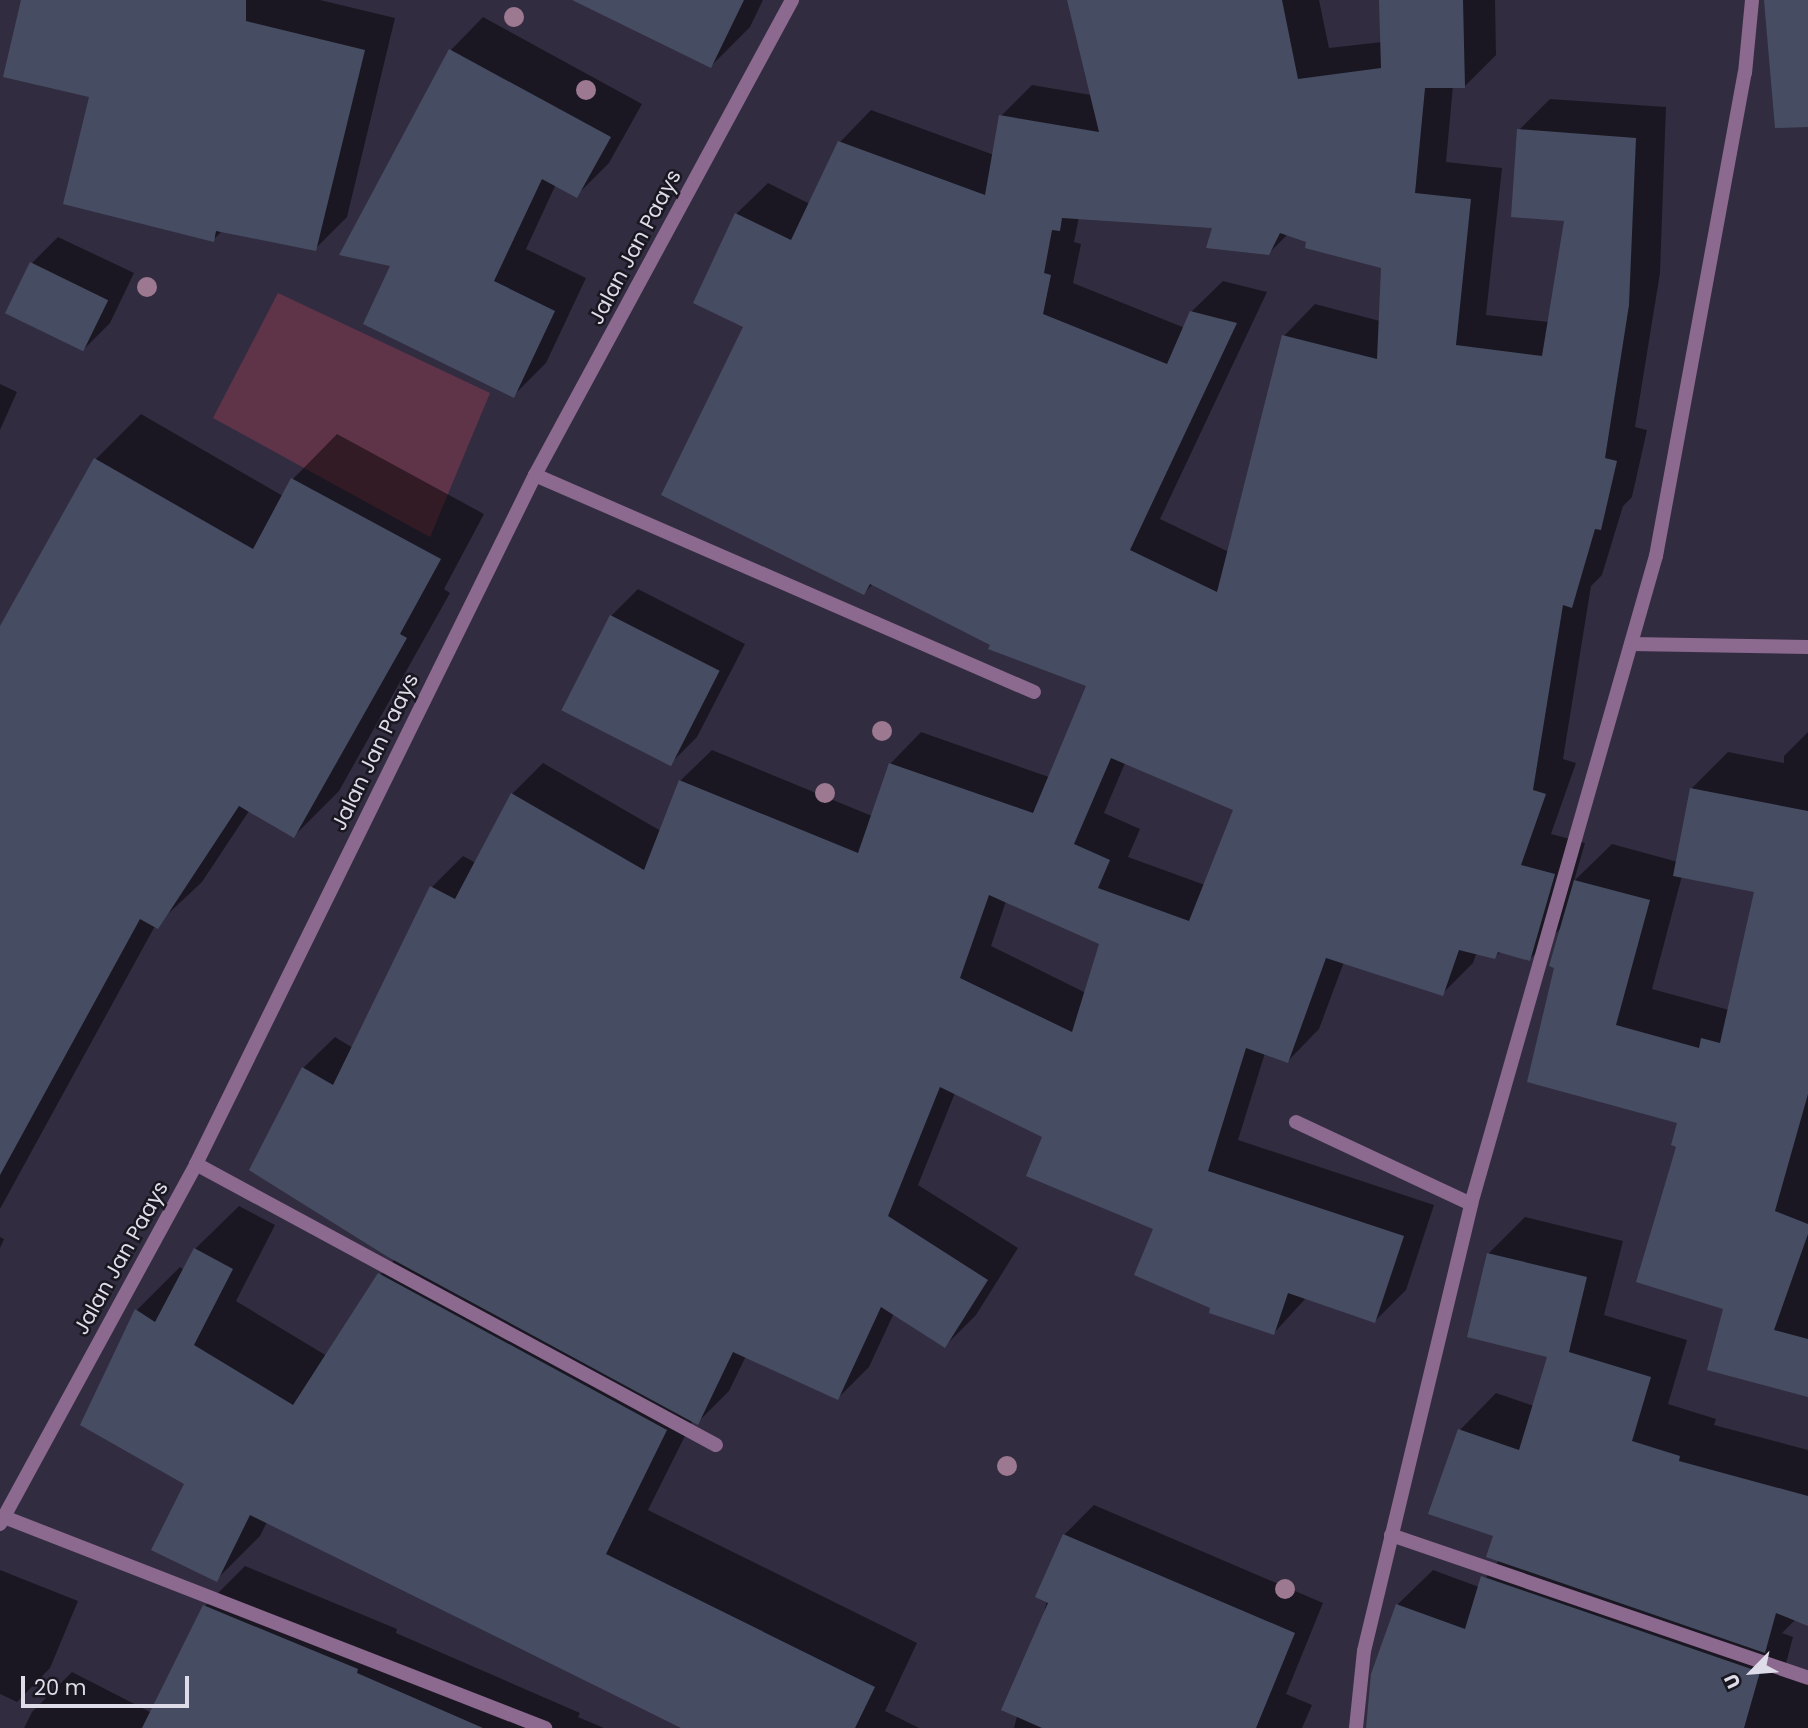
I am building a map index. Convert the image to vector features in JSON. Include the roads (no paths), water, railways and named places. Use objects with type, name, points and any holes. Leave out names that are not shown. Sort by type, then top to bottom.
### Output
[{"type":"street","name":"Jalan Jan Paays","points":[[2,1520],[196,1164],[536,475],[792,0]]},
{"type":"street","points":[[1356,1728],[1363,1662],[1471,1204],[1656,556],[1745,74],[1752,0]]},
{"type":"street","points":[[536,475],[1034,692]]},
{"type":"street","points":[[1631,644],[1808,647]]},
{"type":"street","points":[[1296,1122],[1471,1204]]},
{"type":"street","points":[[196,1164],[716,1445]]},
{"type":"street","points":[[2,1520],[545,1728]]},
{"type":"street","points":[[1391,1535],[1808,1678]]}]
